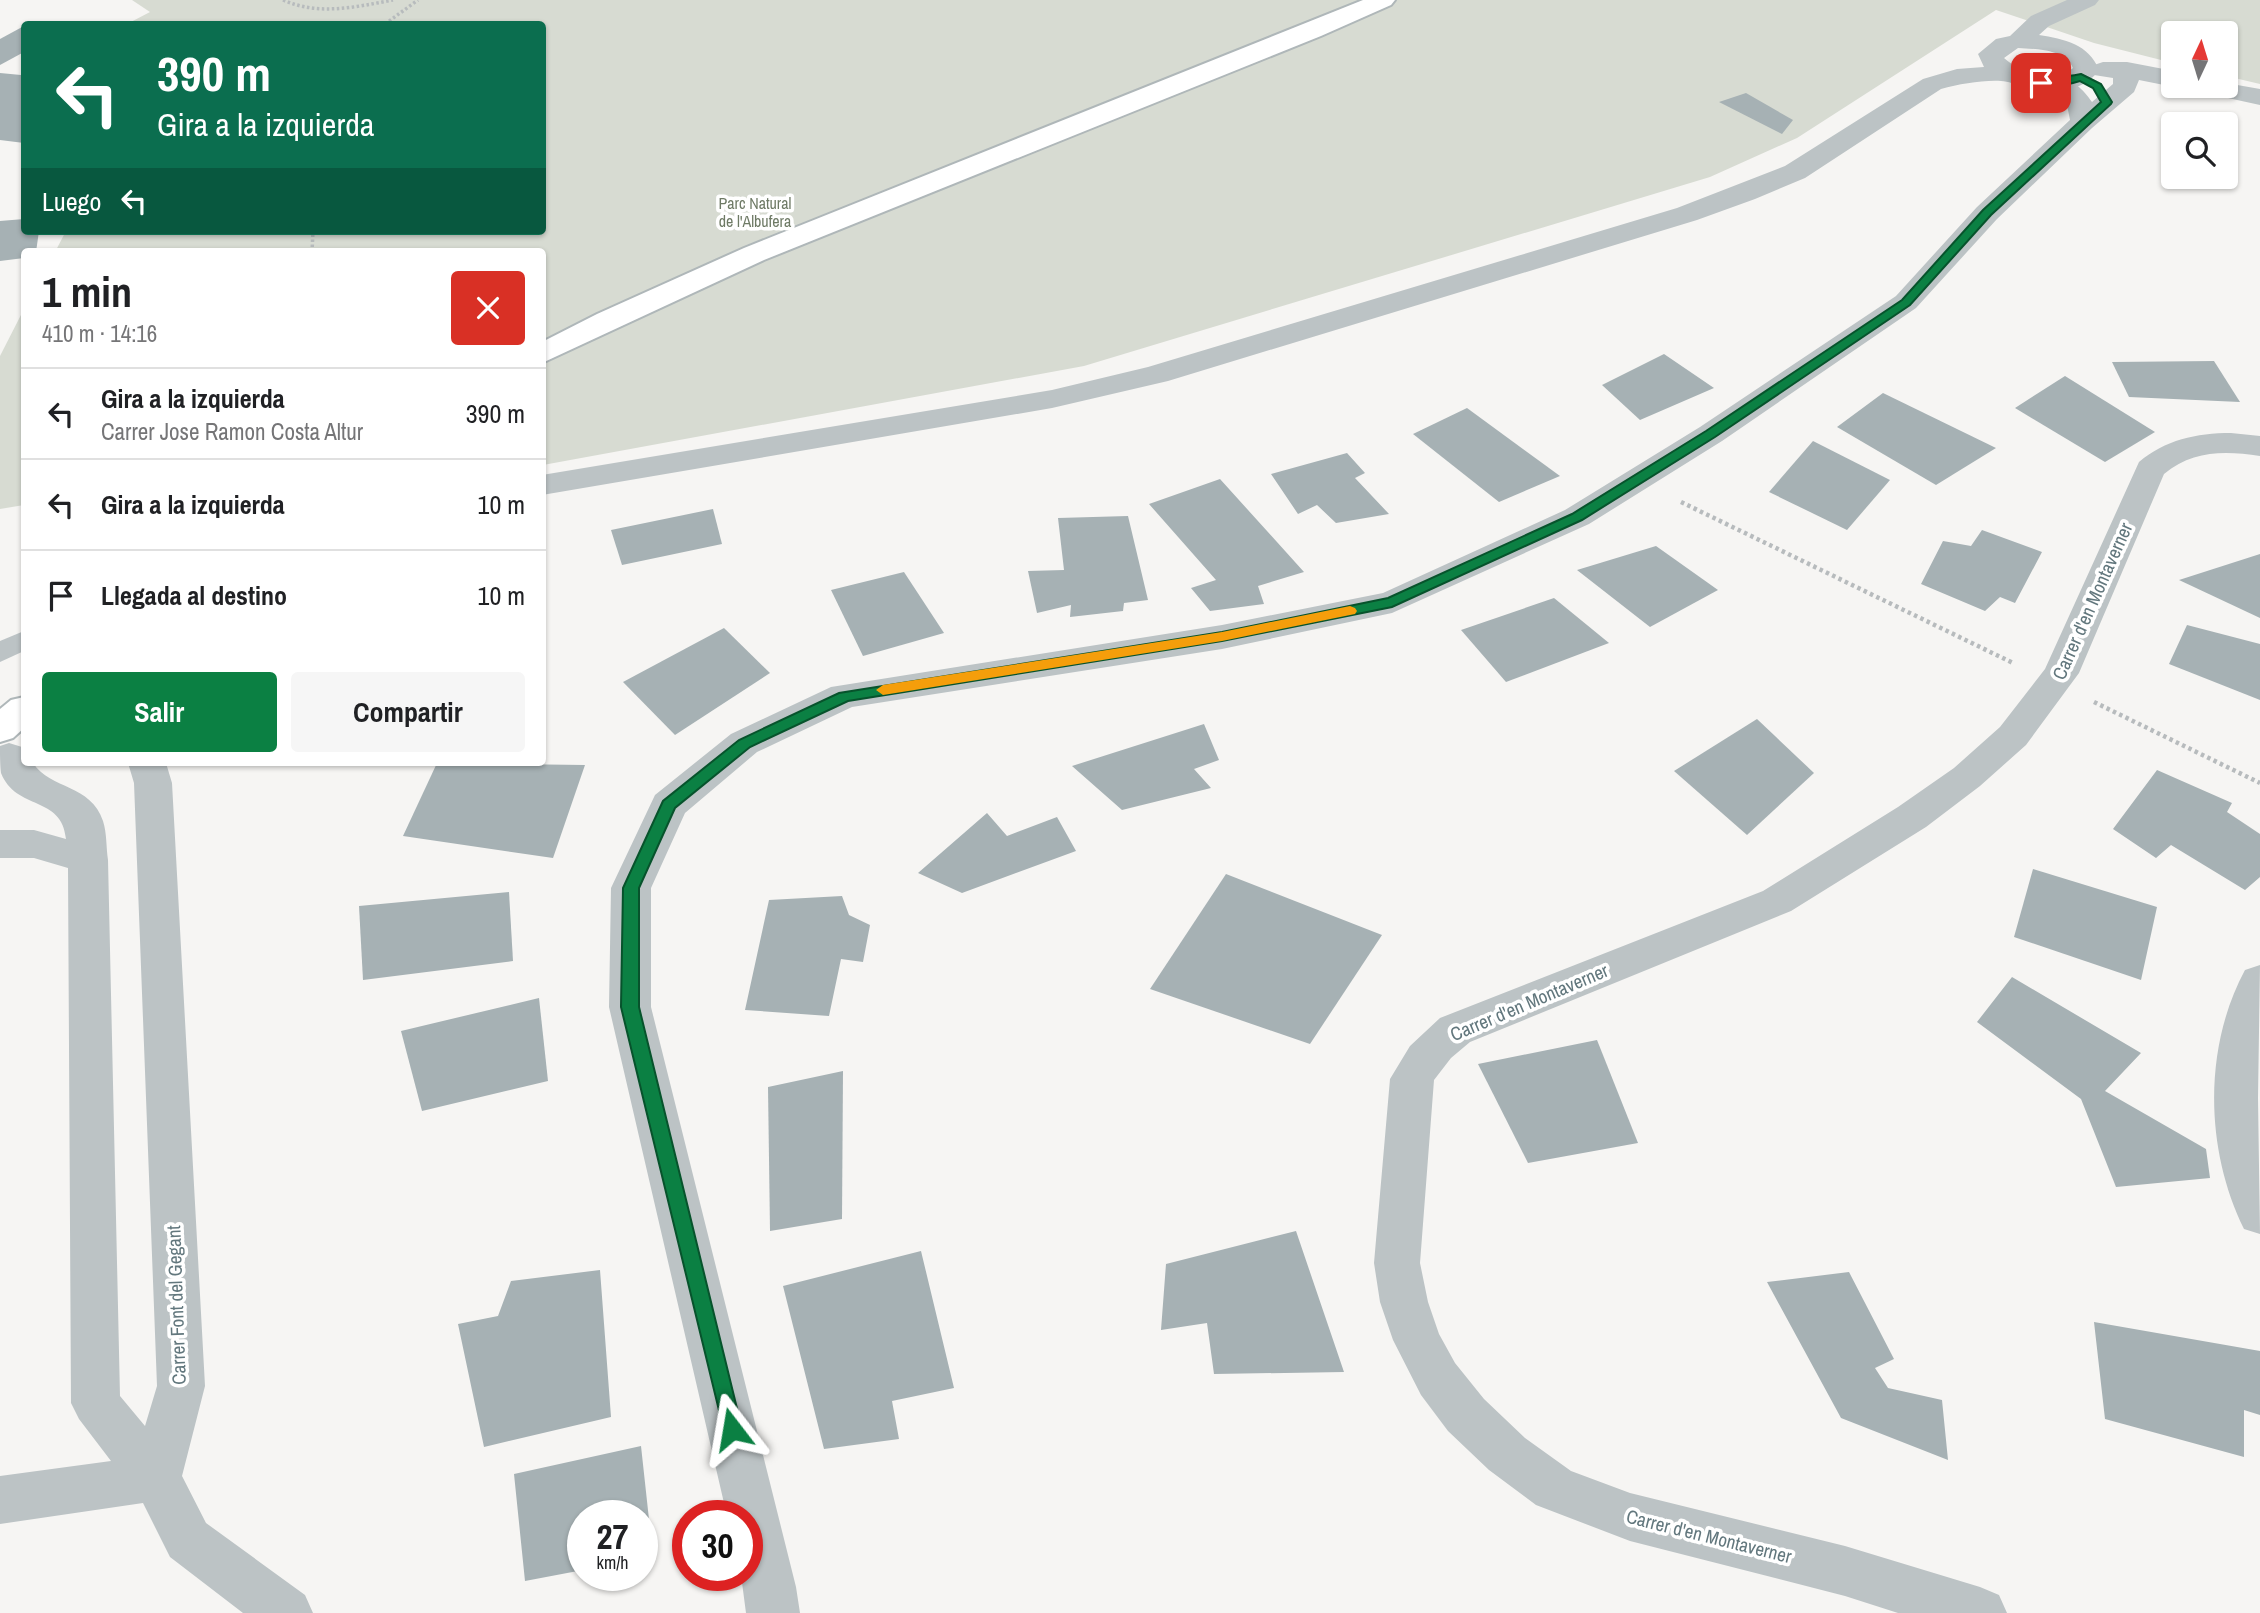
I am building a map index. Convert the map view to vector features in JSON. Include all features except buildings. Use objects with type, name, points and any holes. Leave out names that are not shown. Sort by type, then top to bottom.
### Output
[{"type":"main road","points":[[546,352],[607,320],[754,254],[1299,37],[1383,0]]},
{"type":"main road","points":[[8,749],[21,716]]},
{"type":"street","points":[[2018,41],[2040,21],[2087,0]]},
{"type":"street","points":[[2074,77],[2085,64],[2072,52],[2047,44],[2018,41],[2005,44],[1990,54],[1992,61],[2006,73],[2028,81],[2074,77],[2127,70],[2161,77]]},
{"type":"street","points":[[773,1613],[771,1587],[630,1007],[631,888],[669,805],[744,743],[844,696],[1222,637],[1392,602],[1577,517],[1711,434],[1906,302],[1987,213],[2125,87],[2127,70]]},
{"type":"street","points":[[546,484],[1052,399],[1157,374],[1687,214],[1795,172],[1932,84],[1957,77],[2006,73]]},
{"type":"street","points":[[2074,77],[2080,102],[2095,112]]},
{"type":"street","points":[[2238,93],[2260,97]]},
{"type":"street","name":"Carrer d'en Montaverner","points":[[1980,1613],[1845,1571],[1630,1517],[1555,1488],[1507,1454],[1466,1415],[1438,1379],[1418,1340],[1404,1302],[1397,1263],[1412,1079],[1420,1062],[1433,1047],[1455,1030],[1777,901],[1913,817],[1967,777],[2013,736],[2055,683],[2150,469],[2162,458],[2179,449],[2201,444],[2226,442],[2260,446]]},
{"type":"street","points":[[21,722],[8,749],[29,785],[67,801],[84,821],[88,860],[96,1403],[156,1478],[188,1540],[286,1613]]},
{"type":"street","name":"Carrer Font del Gegant","points":[[142,770],[181,1386],[156,1478]]},
{"type":"street","points":[[0,844],[34,844],[88,860]]},
{"type":"street","points":[[2260,981],[2246,1020],[2236,1088],[2241,1160],[2247,1186],[2260,1214]]},
{"type":"street","points":[[0,1500],[156,1478]]},
{"type":"lane","points":[[0,653],[21,642]]},
{"type":"path","points":[[283,0],[295,7],[323,11],[393,0]]},
{"type":"path","points":[[389,21],[418,0]]},
{"type":"path","points":[[1636,480],[2260,783]]},
{"type":"green space","name":"Parc Natural de l'Albufera","points":[[132,0],[2260,0],[2260,84],[2238,79],[2238,21],[2161,21],[2161,60],[2094,43],[1996,10],[1797,138],[1710,177],[1084,366],[546,464],[546,248],[57,248],[64,235],[546,235],[546,21],[133,21],[150,12]]},
{"type":"green space","points":[[21,315],[21,506],[0,509],[0,356]]},
{"type":"slow traffic","points":[[883,690],[1222,637],[1350,611]]},
{"type":"route","points":[[732,1429],[630,1007],[631,888],[669,805],[744,743],[844,696],[1222,637],[1392,602],[1577,517],[1711,434],[1906,302],[1987,213],[2082,122],[2107,102],[2097,86],[2081,77],[2067,82],[2041,83]]}]
